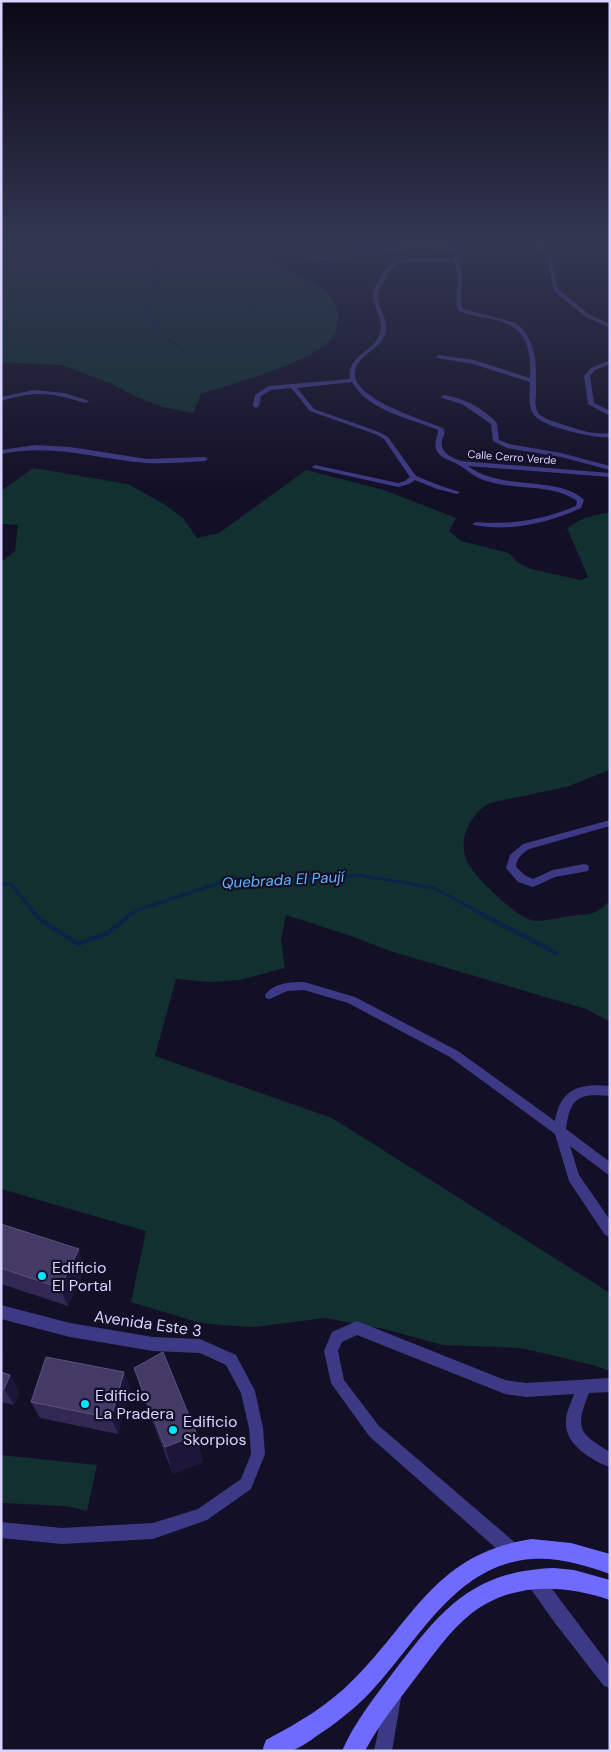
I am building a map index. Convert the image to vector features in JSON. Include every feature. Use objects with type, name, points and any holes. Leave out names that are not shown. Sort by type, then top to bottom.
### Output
[{"type":"main road","points":[[277,1750],[347,1701],[375,1672],[427,1608],[457,1581],[478,1566],[513,1552],[532,1549],[569,1552],[610,1564]]},
{"type":"main road","points":[[353,1751],[395,1687],[425,1649],[465,1606],[482,1595],[505,1584],[554,1577],[578,1581],[610,1590]]},
{"type":"street","points":[[256,406],[258,395],[266,389],[353,380],[352,373],[355,364],[382,336],[383,326]]},
{"type":"street","points":[[516,326],[520,328],[534,359],[531,404],[537,415],[585,435],[610,435]]},
{"type":"street","points":[[439,356],[474,362],[534,381]]},
{"type":"street","points":[[610,362],[593,369],[587,376],[591,404],[610,414]]},
{"type":"street","name":"Calle Cerro Verde","points":[[353,380],[371,399],[441,428],[442,432],[438,442],[440,449],[444,456],[460,463],[610,475]]},
{"type":"street","points":[[295,386],[294,388],[312,410],[378,433],[386,438],[414,477],[439,488],[458,492]]},
{"type":"street","points":[[1,399],[26,391],[39,390],[86,401]]},
{"type":"street","points":[[444,397],[460,401],[486,415],[494,423],[496,440],[507,446],[561,455],[610,468]]},
{"type":"street","points":[[1,452],[28,446],[163,462],[205,459]]},
{"type":"street","points":[[460,463],[469,472],[485,479],[522,487],[565,491],[581,500],[579,507],[541,521],[502,527],[476,524]]},
{"type":"street","points":[[315,468],[398,485],[407,483],[414,477]]},
{"type":"street","points":[[584,868],[553,874],[533,883],[522,879],[511,868],[511,862],[515,853],[526,846],[610,823]]},
{"type":"street","points":[[270,995],[285,987],[304,986],[351,1000],[454,1054],[610,1170]]},
{"type":"street","points":[[610,1091],[591,1089],[579,1092],[567,1102],[562,1116],[560,1131],[573,1177],[610,1231]]},
{"type":"street","name":"Avenida Este 3","points":[[1,1312],[79,1331],[153,1344],[200,1346],[231,1360],[248,1390],[256,1428],[258,1454],[246,1484],[202,1515],[153,1531],[62,1536],[1,1530]]},
{"type":"street","points":[[513,1552],[374,1431],[338,1383],[331,1351],[337,1336],[358,1328],[505,1387],[526,1390],[610,1385]]},
{"type":"street","points":[[585,1386],[573,1420],[574,1431],[583,1444],[610,1460]]},
{"type":"street","points":[[534,1579],[610,1680]]},
{"type":"street","points":[[383,1751],[395,1687]]},
{"type":"green space","points":[[1,326],[337,326],[333,336],[328,342],[303,358],[286,366],[201,394],[193,413],[163,407],[139,398],[112,384],[62,365],[1,362]]},
{"type":"green space","points":[[33,468],[128,484],[164,504],[183,518],[197,538],[219,533],[306,470],[384,490],[456,518],[449,531],[461,541],[509,553],[517,562],[531,569],[580,580],[588,577],[567,528],[584,518],[610,512],[610,770],[566,787],[490,803],[483,807],[472,820],[465,836],[464,853],[470,866],[497,896],[522,916],[531,920],[544,920],[596,912],[610,900],[610,1022],[586,1009],[390,951],[286,915],[281,940],[285,968],[240,980],[209,982],[176,979],[155,1056],[332,1118],[610,1293],[610,1371],[593,1365],[521,1348],[443,1345],[384,1329],[325,1318],[255,1327],[197,1322],[131,1302],[146,1231],[1,1189],[1,562],[15,551],[18,525],[1,524],[1,491]]},
{"type":"green space","points":[[1,1455],[97,1465],[87,1511],[66,1506],[1,1503]]},
{"type":"building","points":[[1,1224],[79,1249],[60,1288],[1,1268]]},
{"type":"building","points":[[163,1352],[197,1435],[165,1447],[134,1368]]},
{"type":"building","points":[[46,1357],[124,1372],[111,1418],[31,1402]]},
{"type":"building","points":[[1,1372],[10,1375],[4,1389],[1,1388]]},
{"type":"waterway","points":[[156,326],[182,350]]},
{"type":"waterway","name":"Quebrada El Paují","points":[[135,911],[219,883],[359,875],[434,888],[477,911]]},
{"type":"waterway","name":"Quebrada El Paují","points":[[1,884],[11,884],[33,911]]},
{"type":"waterway","name":"Quebrada El Paují","points":[[32,910],[41,920],[78,944],[108,933],[135,911]]},
{"type":"waterway","name":"Quebrada El Paují","points":[[474,910],[556,953]]},
{"type":"place","name":"Edificio El Portal","points":[[42,1276]]},
{"type":"place","name":"Edificio La Pradera","points":[[85,1404]]},
{"type":"place","name":"Edificio Skorpios","points":[[173,1430]]}]
